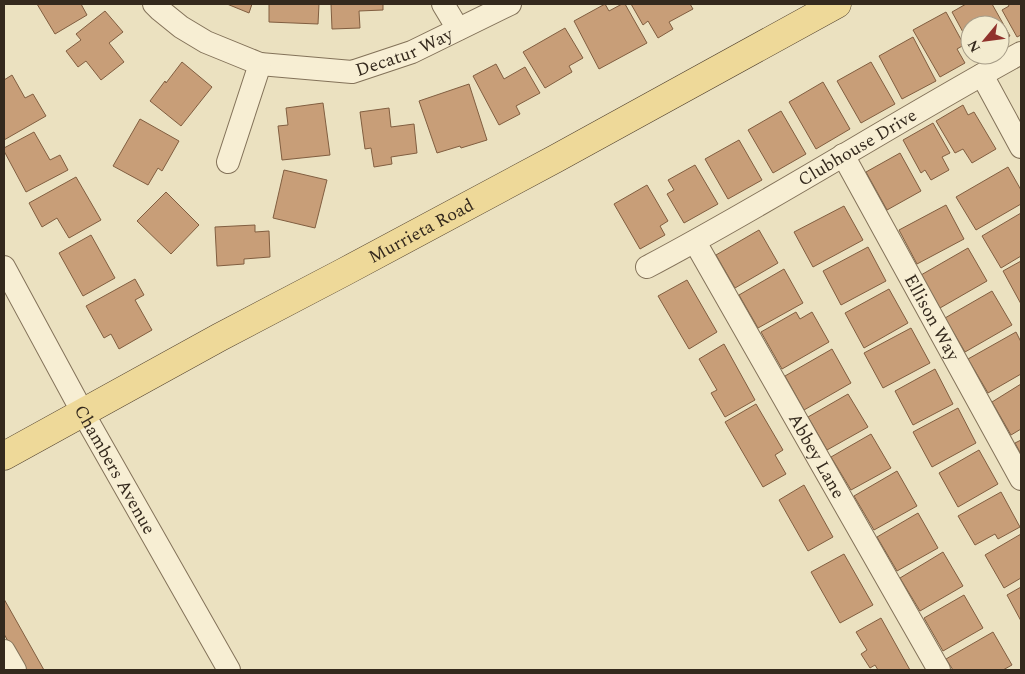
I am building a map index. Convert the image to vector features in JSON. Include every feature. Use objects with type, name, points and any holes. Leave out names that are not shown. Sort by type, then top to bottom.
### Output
[{"type":"main road","name":"Murrieta Road","points":[[4,456],[220,337],[555,159],[837,4]]},
{"type":"street","name":"Decatur Way","points":[[154,4],[181,27],[206,42],[260,64],[352,72],[412,52],[510,4]]},
{"type":"street","points":[[442,4],[458,30]]},
{"type":"street","name":"Clubhouse Drive","points":[[647,268],[1021,53]]},
{"type":"street","points":[[228,162],[260,64]]},
{"type":"street","points":[[982,75],[1021,147]]},
{"type":"street","name":"Ellison Way","points":[[843,155],[1021,479]]},
{"type":"street","name":"Abbey Lane","points":[[695,242],[939,670]]},
{"type":"street","name":"Chambers Avenue","points":[[4,267],[83,413],[229,670]]},
{"type":"street","points":[[4,651],[15,670]]},
{"type":"building","points":[[37,4],[81,4],[87,15],[55,34]]},
{"type":"building","points":[[227,4],[252,4],[249,13]]},
{"type":"building","points":[[269,4],[319,4],[318,24],[269,22]]},
{"type":"building","points":[[331,4],[383,4],[383,10],[359,11],[360,28],[332,29]]},
{"type":"building","points":[[605,4],[609,11],[625,4],[647,43],[599,69],[574,21]]},
{"type":"building","points":[[631,4],[690,4],[693,9],[669,22],[673,29],[658,38],[648,21],[643,25]]},
{"type":"building","points":[[966,4],[992,4],[998,15],[960,15],[960,27],[952,12]]},
{"type":"building","points":[[1008,4],[1021,4],[1021,35],[1017,37],[1010,24],[1010,15],[1005,15],[1002,10],[1009,6]]},
{"type":"building","points":[[105,11],[123,32],[109,43],[124,62],[101,80],[86,61],[78,67],[66,51],[81,40],[76,34]]},
{"type":"building","points":[[946,12],[960,38],[960,47],[957,49],[961,65],[940,77],[913,30]]},
{"type":"building","points":[[565,28],[583,58],[569,66],[572,72],[545,88],[523,52]]},
{"type":"building","points":[[913,37],[936,81],[902,99],[879,56]]},
{"type":"building","points":[[182,62],[212,87],[181,126],[150,101]]},
{"type":"building","points":[[871,62],[895,104],[861,123],[837,81]]},
{"type":"building","points":[[496,64],[504,79],[525,67],[540,93],[516,106],[520,114],[499,125],[473,76]]},
{"type":"building","points":[[12,75],[25,98],[33,94],[46,116],[4,140],[4,80]]},
{"type":"building","points":[[823,82],[850,129],[816,149],[789,102]]},
{"type":"building","points":[[469,84],[487,140],[437,153],[419,101]]},
{"type":"building","points":[[323,103],[330,155],[282,160],[278,126],[288,125],[286,108]]},
{"type":"building","points":[[963,105],[968,115],[974,112],[996,149],[972,163],[963,149],[955,153],[936,121]]},
{"type":"building","points":[[389,108],[391,127],[414,124],[417,153],[391,157],[392,164],[374,167],[371,148],[365,149],[360,112]]},
{"type":"building","points":[[781,111],[806,154],[773,173],[748,130]]},
{"type":"building","points":[[140,119],[179,141],[162,171],[158,168],[148,185],[113,166]]},
{"type":"building","points":[[933,123],[950,153],[942,157],[949,170],[931,180],[925,170],[921,173],[903,140]]},
{"type":"building","points":[[34,132],[50,160],[60,155],[68,170],[26,192],[4,148]]},
{"type":"building","points":[[739,140],[762,180],[728,199],[705,159]]},
{"type":"building","points":[[900,153],[921,191],[887,210],[866,172]]},
{"type":"building","points":[[695,165],[718,204],[684,223],[667,194],[674,190],[668,180]]},
{"type":"building","points":[[1008,167],[1021,190],[1021,204],[976,230],[956,197]]},
{"type":"building","points":[[284,170],[327,180],[315,228],[273,218]]},
{"type":"building","points":[[76,177],[101,220],[69,238],[57,218],[42,227],[29,203]]},
{"type":"building","points":[[647,185],[668,221],[660,226],[665,235],[640,249],[614,204]]},
{"type":"building","points":[[166,192],[199,225],[171,254],[137,221]]},
{"type":"building","points":[[946,205],[964,239],[917,264],[899,230]]},
{"type":"building","points":[[844,206],[863,240],[813,267],[794,232]]},
{"type":"building","points":[[1021,213],[1021,256],[1001,268],[982,236]]},
{"type":"building","points":[[255,225],[255,232],[269,231],[270,257],[244,259],[244,264],[217,266],[215,227]]},
{"type":"building","points":[[759,230],[778,263],[735,288],[716,255]]},
{"type":"building","points":[[91,235],[115,278],[83,296],[59,253]]},
{"type":"building","points":[[868,247],[886,281],[841,305],[823,271]]},
{"type":"building","points":[[968,248],[987,281],[940,308],[921,275]]},
{"type":"building","points":[[1021,261],[1021,304],[1003,271]]},
{"type":"building","points":[[784,269],[803,303],[758,328],[739,295]]},
{"type":"building","points":[[135,279],[144,295],[135,300],[152,330],[119,349],[111,334],[104,338],[86,306]]},
{"type":"building","points":[[687,280],[717,332],[689,349],[658,296]]},
{"type":"building","points":[[889,289],[908,323],[864,348],[845,313]]},
{"type":"building","points":[[992,291],[1012,325],[965,352],[945,318]]},
{"type":"building","points":[[796,312],[800,319],[812,312],[829,342],[782,369],[761,332]]},
{"type":"building","points":[[911,328],[930,363],[883,388],[864,353]]},
{"type":"building","points":[[1016,332],[1021,342],[1021,374],[988,393],[968,359]]},
{"type":"building","points":[[724,344],[755,400],[725,417],[711,393],[717,390],[699,359]]},
{"type":"building","points":[[832,349],[851,383],[804,410],[785,376]]},
{"type":"building","points":[[935,369],[953,404],[913,425],[895,391]]},
{"type":"building","points":[[1021,384],[1021,429],[1011,435],[992,402]]},
{"type":"building","points":[[848,394],[868,427],[827,450],[808,417]]},
{"type":"building","points":[[756,404],[783,450],[775,455],[786,474],[763,487],[725,422]]},
{"type":"building","points":[[958,408],[976,443],[932,467],[913,432]]},
{"type":"building","points":[[871,434],[891,468],[851,490],[831,457]]},
{"type":"building","points":[[1021,440],[1021,454],[1015,443]]},
{"type":"building","points":[[979,450],[998,484],[958,507],[939,473]]},
{"type":"building","points":[[897,471],[917,506],[874,530],[854,496]]},
{"type":"building","points":[[804,485],[833,537],[808,551],[779,500]]},
{"type":"building","points":[[1001,492],[1020,527],[998,539],[995,534],[975,545],[958,516]]},
{"type":"building","points":[[918,513],[938,548],[897,571],[877,537]]},
{"type":"building","points":[[1021,534],[1021,578],[1004,588],[985,555]]},
{"type":"building","points":[[943,552],[963,586],[920,611],[900,578]]},
{"type":"building","points":[[844,554],[873,605],[840,623],[811,572]]},
{"type":"building","points":[[1021,587],[1021,621],[1007,595]]},
{"type":"building","points":[[964,595],[983,628],[943,651],[924,618]]},
{"type":"building","points":[[4,599],[44,670],[24,670],[4,634]]},
{"type":"building","points":[[881,618],[910,670],[878,670],[875,665],[870,668],[861,654],[867,650],[856,632]]},
{"type":"building","points":[[993,632],[1012,665],[1003,670],[953,670],[946,659]]}]
